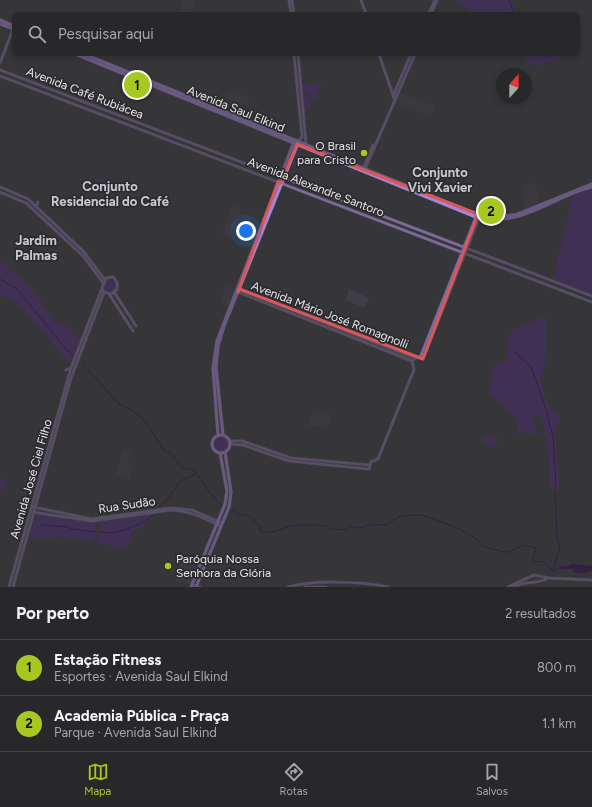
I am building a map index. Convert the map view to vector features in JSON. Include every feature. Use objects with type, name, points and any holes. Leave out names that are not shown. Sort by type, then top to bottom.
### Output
[{"type":"main road","points":[[0,20],[12,27]]},
{"type":"main road","points":[[0,24],[12,27]]},
{"type":"main road","name":"Avenida Saul Elkind","points":[[80,56],[222,111]]},
{"type":"main road","name":"Avenida Saul Elkind","points":[[89,56],[324,155],[338,159],[462,209],[489,218],[502,220],[517,218],[592,187]]},
{"type":"main road","points":[[218,435],[214,360],[217,341],[296,142]]},
{"type":"main road","name":"Avenida Saul Elkind","points":[[296,142],[306,144],[338,159]]},
{"type":"main road","points":[[324,155],[329,156],[329,154]]},
{"type":"main road","name":"Avenida Saul Elkind","points":[[364,169],[478,218],[518,214],[592,184]]},
{"type":"main road","points":[[571,195],[576,190]]},
{"type":"main road","points":[[478,218],[483,216]]},
{"type":"main road","points":[[223,435],[218,435],[213,439],[212,445],[214,451],[220,453],[229,449],[230,442],[223,435],[216,361],[223,332],[238,290]]},
{"type":"main road","points":[[194,586],[231,497],[225,452]]},
{"type":"main road","points":[[220,453],[227,491],[220,523]]},
{"type":"street","points":[[289,0],[291,12]]},
{"type":"street","points":[[292,0],[294,12]]},
{"type":"street","points":[[361,0],[365,12]]},
{"type":"street","points":[[429,12],[435,1]]},
{"type":"street","points":[[432,12],[435,1]]},
{"type":"street","points":[[0,63],[12,33]]},
{"type":"street","points":[[294,56],[302,137],[296,142]]},
{"type":"street","points":[[298,56],[306,144]]},
{"type":"street","points":[[380,56],[395,101]]},
{"type":"street","points":[[393,96],[410,56]]},
{"type":"street","points":[[364,169],[414,56]]},
{"type":"street","name":"Avenida Café Rubiácea","points":[[0,70],[163,132]]},
{"type":"street","name":"Avenida Café Rubiácea","points":[[0,76],[161,138]]},
{"type":"street","points":[[392,91],[396,90]]},
{"type":"street","name":"Avenida Alexandre Santoro","points":[[163,132],[592,296]]},
{"type":"street","name":"Avenida Alexandre Santoro","points":[[161,138],[592,302]]},
{"type":"street","points":[[364,169],[373,145],[375,146]]},
{"type":"street","points":[[0,187],[28,199],[84,252],[104,282]]},
{"type":"street","points":[[0,192],[18,198],[26,203],[83,256],[104,282]]},
{"type":"street","points":[[36,207],[38,202]]},
{"type":"street","points":[[230,442],[289,461],[369,467],[372,461],[378,459],[414,370],[412,361],[414,358],[422,359],[478,218]]},
{"type":"street","points":[[70,377],[71,368],[104,282],[109,277],[117,282],[117,289],[114,292],[104,292]]},
{"type":"street","points":[[70,377],[104,292],[102,288]]},
{"type":"street","name":"Avenida Mário José Romagnolli","points":[[238,290],[414,358]]},
{"type":"street","name":"Avenida Mário José Romagnolli","points":[[238,290],[412,361]]},
{"type":"street","points":[[114,292],[136,326]]},
{"type":"street","points":[[108,293],[133,331]]},
{"type":"street","points":[[120,311],[125,308]]},
{"type":"street","points":[[66,370],[71,368]]},
{"type":"street","name":"Avenida José Ciel Filho","points":[[13,587],[33,507],[70,377]]},
{"type":"street","name":"Rua Sudão","points":[[33,507],[92,519],[183,508],[220,523]]},
{"type":"street","name":"Rua Sudão","points":[[32,512],[92,522],[164,510]]},
{"type":"street","name":"Avenida José Ciel Filho","points":[[9,587],[32,512]]},
{"type":"street","points":[[538,575],[540,578],[539,582]]},
{"type":"street","points":[[508,587],[524,577],[538,575],[549,578],[592,580]]},
{"type":"street","points":[[528,576],[531,582]]},
{"type":"street","points":[[514,587],[523,582],[539,582],[549,578]]},
{"type":"street","points":[[288,587],[308,583],[364,584],[388,587]]},
{"type":"street","points":[[194,586],[200,587]]},
{"type":"street","points":[[305,587],[326,587]]},
{"type":"highlighted area","points":[[297,144],[483,216],[477,217],[423,359],[239,289],[278,182],[281,183]]},
{"type":"shaded area","points":[[183,0],[195,0],[191,12],[179,12]]},
{"type":"shaded area","points":[[456,0],[512,0],[516,12],[471,12]]},
{"type":"shaded area","points":[[524,56],[559,56],[560,59],[538,66],[525,60]]},
{"type":"shaded area","points":[[321,82],[316,102],[313,102],[310,96],[302,90],[302,85]]},
{"type":"shaded area","points":[[230,89],[248,97],[250,106],[227,98]]},
{"type":"shaded area","points":[[400,92],[435,107],[431,117],[396,102]]},
{"type":"shaded area","points":[[303,94],[309,99],[310,107],[305,114]]},
{"type":"shaded area","points":[[97,179],[117,187],[113,196],[93,189]]},
{"type":"shaded area","points":[[536,182],[538,204],[524,210],[522,186]]},
{"type":"shaded area","points":[[122,188],[137,194],[133,204],[118,199]]},
{"type":"shaded area","points":[[592,190],[592,294],[553,279],[572,197]]},
{"type":"shaded area","points":[[233,205],[241,209],[229,238],[221,234]]},
{"type":"shaded area","points":[[0,260],[33,290],[54,320],[70,329],[80,340],[69,364],[38,325],[19,306],[0,294]]},
{"type":"shaded area","points":[[112,279],[115,280],[115,290],[108,291],[105,290],[104,283],[105,280]]},
{"type":"shaded area","points":[[226,285],[235,288],[229,305],[221,301]]},
{"type":"shaded area","points":[[349,289],[369,298],[365,308],[345,300]]},
{"type":"shaded area","points":[[546,315],[545,365],[540,380],[549,408],[554,410],[561,420],[555,427],[559,488],[551,488],[548,448],[542,418],[533,414],[537,434],[518,433],[518,422],[500,402],[488,393],[494,364],[507,360],[508,337],[513,330]]},
{"type":"shaded area","points":[[314,409],[331,416],[327,427],[307,426]]},
{"type":"shaded area","points":[[486,434],[498,438],[495,448],[482,442]]},
{"type":"shaded area","points":[[221,436],[228,441],[229,444],[224,451],[221,452],[214,447],[213,444],[218,437]]},
{"type":"shaded area","points":[[123,450],[131,452],[128,463],[134,465],[130,480],[116,475]]},
{"type":"shaded area","points":[[0,477],[7,480],[4,490],[0,490]]},
{"type":"shaded area","points":[[39,514],[97,523],[93,542],[60,536],[44,540],[30,537],[35,518]]},
{"type":"shaded area","points":[[152,514],[152,520],[146,521],[141,528],[133,530],[126,549],[96,543],[102,522]]},
{"type":"shaded area","points":[[182,561],[198,567],[191,585],[175,580]]},
{"type":"shaded area","points":[[572,564],[592,566],[592,571],[580,573],[573,571],[574,569],[560,569],[560,566],[568,566]]},
{"type":"waterway","points":[[509,0],[513,12]]},
{"type":"waterway","points":[[0,279],[17,289],[72,356]]},
{"type":"waterway","points":[[515,352],[531,367],[544,403],[553,437],[556,486]]},
{"type":"waterway","points":[[82,363],[119,404],[133,411],[145,421],[165,452],[171,453],[181,467],[194,470],[222,507]]},
{"type":"waterway","points":[[159,507],[168,499],[180,481],[196,474]]},
{"type":"waterway","points":[[553,570],[560,547],[557,537],[555,492]]},
{"type":"waterway","points":[[230,510],[241,515],[244,514],[253,519],[263,532],[273,532],[287,527],[302,525],[328,526],[331,529],[348,530],[349,526],[359,528],[374,524],[385,525],[401,516],[426,516],[460,529],[478,540],[482,546],[504,552],[509,552],[524,545],[536,548],[533,561],[544,562],[553,571],[560,568]]},
{"type":"waterway","points":[[99,532],[105,533],[128,529],[153,515]]},
{"type":"waterway","points":[[42,525],[68,527],[72,529],[96,532]]},
{"type":"place","name":"Estação Fitness","points":[[137,85]]},
{"type":"place","name":"O Brasil para Cristo","points":[[364,153]]},
{"type":"place","name":"Academia Pública - Praça","points":[[491,211]]},
{"type":"place","name":"Paróquia Nossa Senhora da Glória","points":[[168,566]]},
{"type":"district","name":"Conjunto Vivi Xavier","points":[[440,180]]},
{"type":"district","name":"Conjunto Residencial do Café","points":[[110,194]]},
{"type":"district","name":"Jardim Palmas","points":[[36,248]]}]
